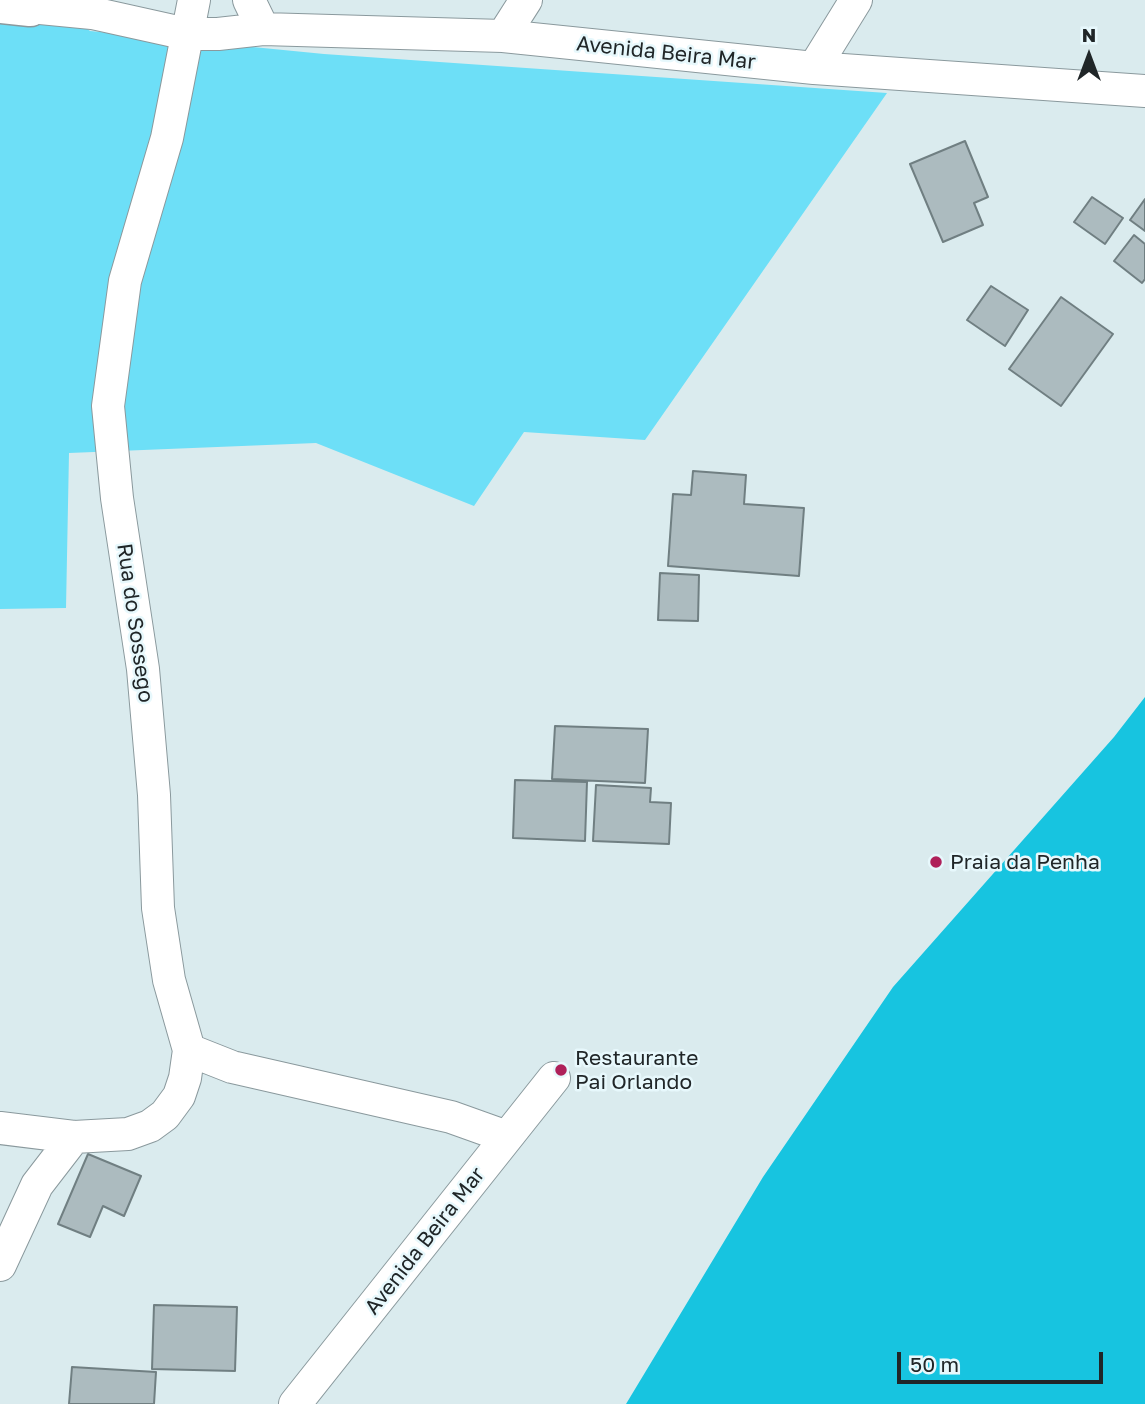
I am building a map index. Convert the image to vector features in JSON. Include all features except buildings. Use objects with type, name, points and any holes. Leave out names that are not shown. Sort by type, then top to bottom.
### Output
[{"type":"street","name":"Rua do Sossego","points":[[0,1128],[74,1137],[113,1137],[128,1134],[149,1126],[165,1115],[179,1096],[186,1078],[190,1050],[169,980],[158,908],[155,795],[143,669],[117,498],[108,407],[125,281],[167,138],[194,0]]},
{"type":"street","points":[[249,0],[263,29]]},
{"type":"street","points":[[503,36],[526,0]]},
{"type":"street","points":[[814,68],[856,0]]},
{"type":"street","name":"Avenida Beira Mar","points":[[22,4],[92,13],[187,34],[263,29],[503,36],[814,68],[1141,84]]},
{"type":"street","points":[[190,1050],[232,1067],[451,1116],[507,1137]]},
{"type":"street","name":"Avenida Beira Mar","points":[[295,1404],[554,1078]]},
{"type":"street","points":[[0,1265],[37,1185],[74,1137]]},
{"type":"shaded area","points":[[0,0],[52,0],[90,31],[324,54],[887,93],[645,440],[524,432],[474,506],[316,443],[69,453],[66,608],[0,609]]},
{"type":"shaded area","points":[[1145,697],[1145,1404],[626,1404],[763,1177],[893,987],[1114,737]]},
{"type":"place","name":"Praia da Penha","points":[[936,862]]},
{"type":"place","name":"Restaurante Pai Orlando","points":[[561,1070]]}]
